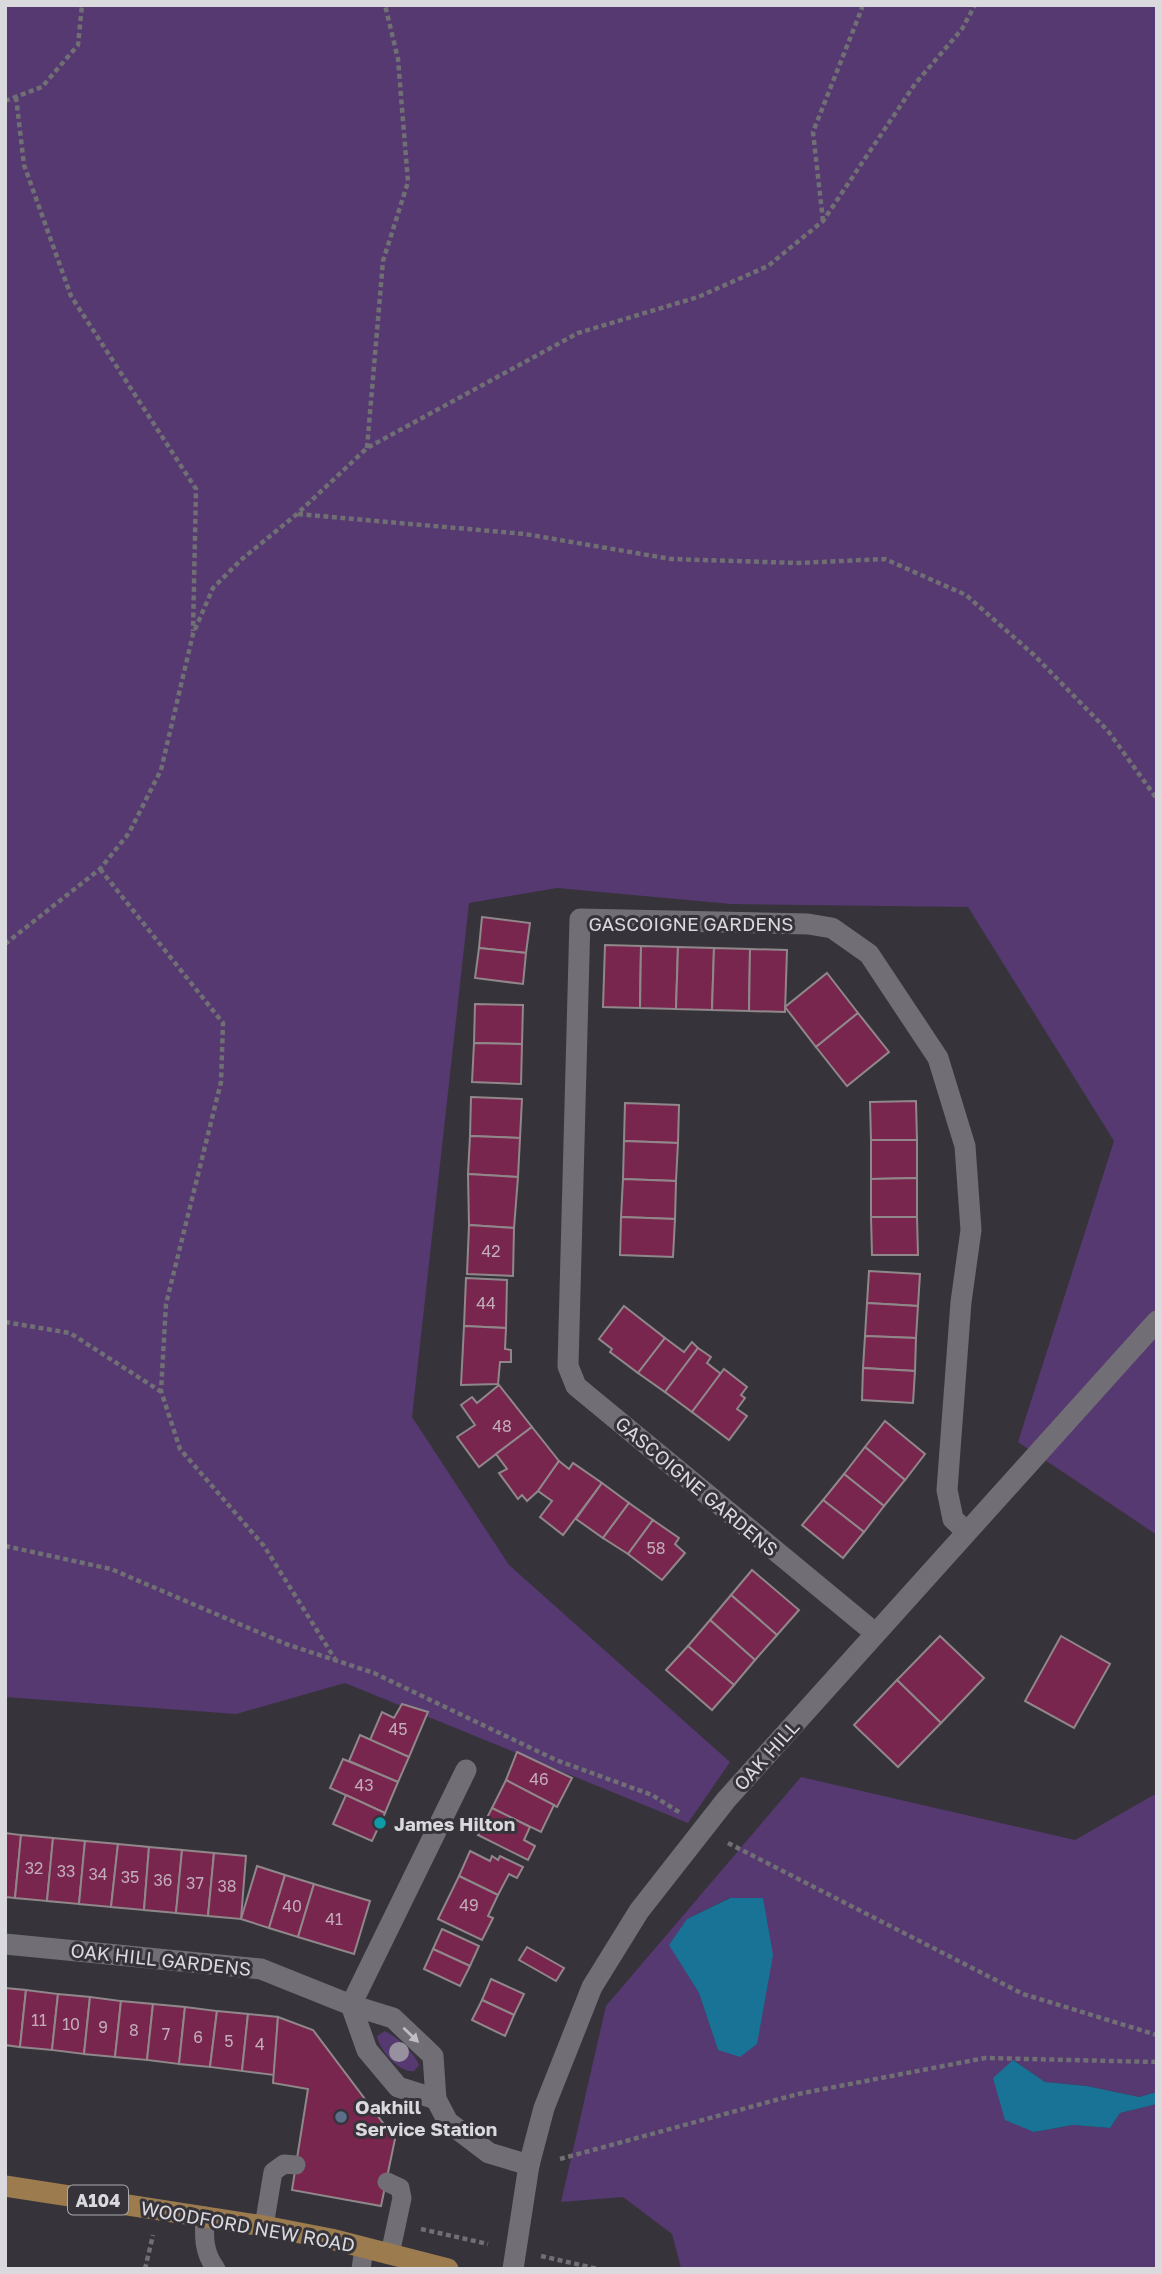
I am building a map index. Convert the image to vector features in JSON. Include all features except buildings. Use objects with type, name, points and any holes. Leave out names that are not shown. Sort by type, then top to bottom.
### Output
[{"type":"main road","name":"WOODFORD NEW ROAD","points":[[5,2186],[264,2226],[363,2258],[390,2254],[448,2269]]},
{"type":"street","name":"GASCOIGNE GARDENS","points":[[875,1633],[576,1386],[568,1366],[580,919],[808,924],[832,928],[869,954],[938,1058],[965,1146],[971,1230],[961,1302],[947,1490],[953,1519],[966,1531]]},
{"type":"street","name":"OAK HILL","points":[[513,2269],[529,2165],[544,2108],[592,1987],[639,1911],[726,1800],[1157,1321]]},
{"type":"street","points":[[436,2099],[398,2087],[367,2050],[351,2006],[466,1770]]},
{"type":"street","name":"OAK HILL GARDENS","points":[[5,1944],[261,1969],[351,2006],[393,2018],[433,2056],[436,2099],[447,2122],[489,2153],[529,2165]]},
{"type":"lane","points":[[264,2226],[273,2172],[284,2164],[296,2165]]},
{"type":"lane","points":[[387,2182],[400,2188],[402,2198],[390,2254]]},
{"type":"lane","points":[[205,2216],[204,2243],[216,2269]]},
{"type":"path","points":[[5,100],[42,87],[78,45],[82,5]]},
{"type":"path","points":[[367,448],[383,261],[408,182],[398,59],[385,5]]},
{"type":"path","points":[[823,221],[813,132],[861,5]]},
{"type":"path","points":[[5,944],[100,869],[129,834],[161,770],[193,634],[213,588],[242,559],[297,514],[367,448],[578,333],[698,297],[768,266],[823,221],[915,84],[962,29],[975,5]]},
{"type":"path","points":[[16,97],[24,165],[71,296],[196,489],[193,634]]},
{"type":"path","points":[[297,514],[525,534],[671,559],[797,563],[885,559],[966,595],[1034,655],[1108,731],[1157,799]]},
{"type":"path","points":[[100,869],[223,1023],[221,1082],[166,1304],[160,1391],[180,1449],[264,1546],[335,1660]]},
{"type":"path","points":[[5,1322],[70,1333],[160,1391]]},
{"type":"path","points":[[5,1546],[111,1569],[286,1644],[374,1672],[556,1760],[652,1796],[737,1849],[1023,1994],[1157,2035]]},
{"type":"path","points":[[529,2165],[577,2156],[798,2094],[985,2058],[1157,2062]]},
{"type":"path","points":[[145,2269],[153,2234]]},
{"type":"path","points":[[545,2257],[598,2269]]},
{"type":"shaded area","points":[[5,5],[1157,5],[1157,1535],[1018,1442],[1114,1141],[968,907],[731,904],[557,888],[469,903],[412,1417],[509,1565],[730,1762],[688,1823],[345,1683],[236,1714],[5,1697]]},
{"type":"shaded area","points":[[801,1777],[1075,1840],[1157,1793],[1157,2092],[1139,2097],[1087,2086],[1045,2082],[1013,2060],[1034,2132],[1073,2125],[1110,2128],[1120,2113],[1157,2104],[1157,2269],[681,2268],[672,2234],[623,2197],[561,2202],[606,2006]],"holes":[[[729,1898],[763,1899],[718,2050],[699,1993],[670,1945],[687,1919]]]},
{"type":"shaded area","points":[[385,2031],[400,2041],[413,2055],[419,2065],[414,2071],[396,2065],[386,2054],[377,2036]]},
{"type":"water","points":[[730,1898],[763,1898],[773,1955],[757,2044],[740,2057],[718,2050],[699,1993],[669,1945],[687,1919]]},
{"type":"water","points":[[1013,2060],[1045,2082],[1087,2086],[1139,2097],[1157,2092],[1157,2104],[1120,2113],[1110,2128],[1073,2125],[1034,2132],[1005,2120],[993,2078]]},
{"type":"place","name":"James Hilton","points":[[380,1823]]},
{"type":"place","name":"Oakhill Service Station","points":[[341,2117]]}]
